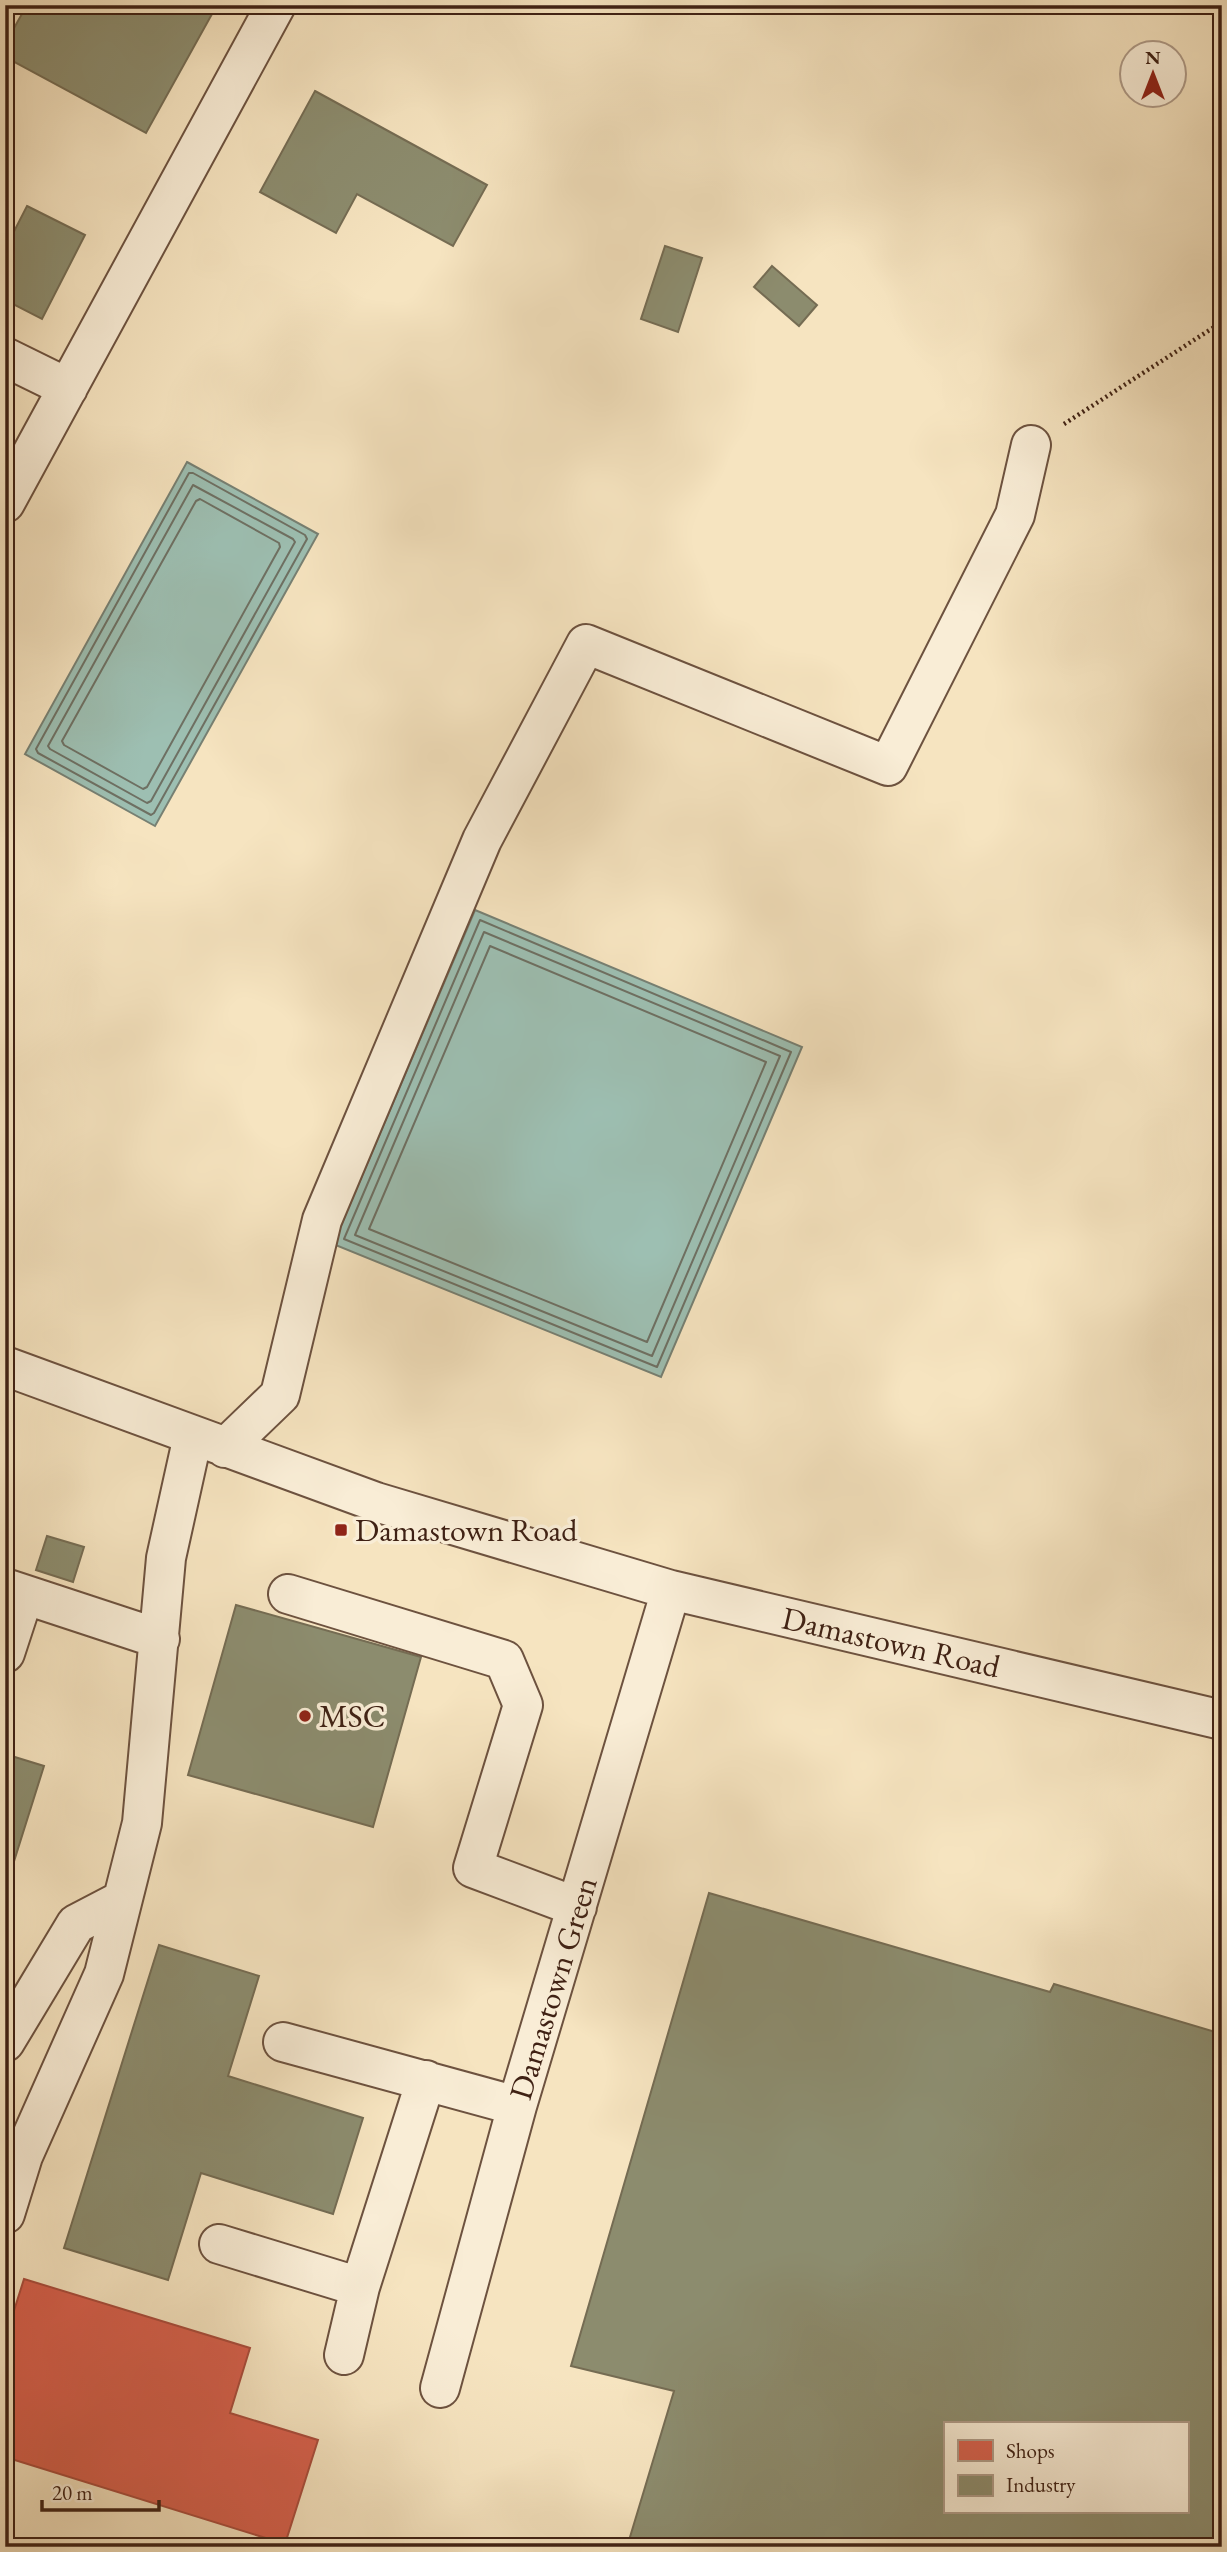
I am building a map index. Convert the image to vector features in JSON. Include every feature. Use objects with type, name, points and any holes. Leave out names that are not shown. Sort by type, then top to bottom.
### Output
[{"type":"street","points":[[5,503],[276,5]]},
{"type":"street","points":[[5,357],[68,388]]},
{"type":"street","points":[[5,2214],[23,2156],[104,1974],[142,1823],[166,1558],[209,1442],[280,1395],[322,1220],[482,840],[586,644],[888,765],[1015,514],[1031,445]]},
{"type":"street","name":"Damastown Road","points":[[5,1366],[376,1502],[671,1590],[1222,1720]]},
{"type":"street","name":"Damastown Green","points":[[440,2388],[517,2106],[671,1590]]},
{"type":"street","points":[[5,1653],[15,1592],[160,1639]]},
{"type":"street","points":[[288,1594],[504,1660],[523,1705],[473,1868],[577,1907]]},
{"type":"street","points":[[5,2042],[76,1924],[122,1900]]},
{"type":"street","points":[[283,2042],[517,2106]]},
{"type":"street","points":[[344,2355],[360,2287],[426,2080]]},
{"type":"street","points":[[219,2244],[360,2287]]},
{"type":"path","points":[[1031,445],[1222,322]]},
{"type":"water","points":[[187,462],[318,534],[155,826],[25,754]]},
{"type":"water","points":[[475,910],[802,1047],[661,1377],[333,1244]]},
{"type":"building: Shops","points":[[24,2279],[250,2348],[230,2413],[318,2440],[285,2544],[5,2457],[5,2339]]},
{"type":"building: Industry","points":[[27,5],[217,5],[146,133],[5,57],[5,44]]},
{"type":"building: Industry","points":[[315,91],[487,185],[453,246],[357,194],[336,233],[260,192]]},
{"type":"building: Industry","points":[[27,206],[85,235],[42,319],[5,300],[5,249]]},
{"type":"building: Industry","points":[[665,246],[702,258],[678,332],[641,319]]},
{"type":"building: Industry","points":[[772,266],[817,305],[799,326],[754,287]]},
{"type":"building: Industry","points":[[47,1536],[84,1547],[73,1582],[36,1570]]},
{"type":"building: Industry","name":"MSC","points":[[236,1605],[421,1657],[373,1827],[188,1775]]},
{"type":"building: Industry","points":[[5,1754],[44,1766],[5,1890]]},
{"type":"building: Industry","points":[[709,1893],[1050,1992],[1054,1984],[1222,2034],[1222,2547],[1189,2547],[1179,2544],[1178,2547],[627,2547],[674,2391],[571,2366]]},
{"type":"building: Industry","points":[[159,1945],[259,1976],[228,2076],[363,2118],[333,2214],[201,2173],[168,2280],[64,2248]]},
{"type":"place","name":"Damastown Road","points":[[341,1530]]},
{"type":"place","name":"MSC","points":[[305,1716]]}]
